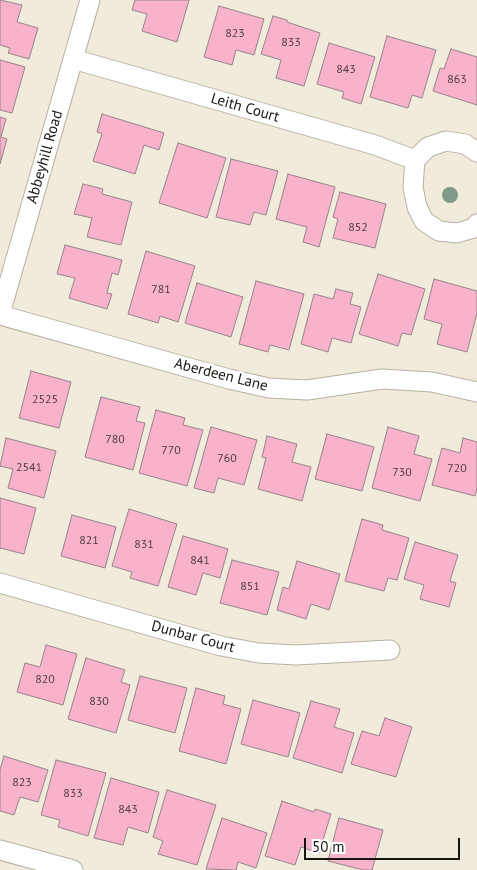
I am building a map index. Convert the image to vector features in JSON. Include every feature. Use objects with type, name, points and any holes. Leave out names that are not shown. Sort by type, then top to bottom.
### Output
[{"type":"street","name":"Abbeyhill Road","points":[[0,315],[90,0]]},
{"type":"street","name":"Leith Court","points":[[73,59],[375,145],[414,160]]},
{"type":"street","points":[[477,152],[465,144],[446,141],[428,147],[414,160],[413,187],[417,207],[424,221],[439,231],[457,233],[474,228],[477,224]]},
{"type":"street","name":"Aberdeen Lane","points":[[0,315],[229,380],[269,388],[307,390],[382,379],[432,382],[477,392]]},
{"type":"street","name":"Dunbar Court","points":[[0,583],[221,646],[249,651],[296,655],[390,650]]},
{"type":"street","points":[[0,850],[72,870]]},
{"type":"building","points":[[0,0],[22,5],[17,22],[38,28],[29,59],[8,53],[10,48],[0,45]]},
{"type":"building","points":[[135,0],[189,0],[177,42],[142,31],[147,14],[132,10]]},
{"type":"building","points":[[219,6],[264,19],[254,55],[236,50],[232,65],[204,57]]},
{"type":"building","points":[[273,16],[320,33],[304,86],[276,78],[281,60],[261,54]]},
{"type":"building","points":[[387,36],[436,50],[422,98],[412,95],[408,108],[370,97]]},
{"type":"building","points":[[329,43],[375,57],[361,104],[342,98],[344,92],[317,84]]},
{"type":"building","points":[[451,49],[477,57],[477,105],[433,91],[440,68],[444,69]]},
{"type":"building","points":[[0,60],[25,67],[12,113],[0,110]]},
{"type":"building","points":[[102,114],[164,133],[159,150],[144,145],[135,174],[93,161],[102,134],[97,132]]},
{"type":"building","points":[[0,117],[6,119],[1,137],[7,139],[0,164]]},
{"type":"building","points":[[178,143],[226,158],[207,218],[159,203]]},
{"type":"building","points":[[231,159],[278,171],[266,215],[254,212],[250,225],[216,217]]},
{"type":"building","points":[[288,174],[335,187],[319,247],[303,242],[307,227],[276,219]]},
{"type":"building","points":[[83,184],[103,189],[102,194],[132,202],[121,245],[87,237],[92,218],[74,214]]},
{"type":"building","points":[[340,192],[386,204],[375,248],[333,238],[338,219],[333,217]]},
{"type":"building","points":[[65,245],[122,260],[118,275],[112,273],[107,293],[112,294],[107,309],[69,298],[75,278],[57,274]]},
{"type":"building","points":[[146,251],[195,266],[178,322],[160,316],[158,323],[128,314]]},
{"type":"building","points":[[378,274],[425,289],[411,335],[402,333],[398,346],[359,334]]},
{"type":"building","points":[[434,279],[477,291],[477,313],[467,352],[437,344],[442,324],[424,319]]},
{"type":"building","points":[[256,281],[304,294],[289,350],[270,345],[268,352],[239,344]]},
{"type":"building","points":[[197,283],[243,297],[231,337],[185,323]]},
{"type":"building","points":[[336,289],[353,293],[350,304],[361,307],[351,343],[332,338],[328,352],[301,344],[314,294],[333,299]]},
{"type":"building","points":[[31,371],[71,382],[59,428],[19,418]]},
{"type":"building","points":[[101,397],[140,407],[136,421],[145,423],[133,470],[85,457]]},
{"type":"building","points":[[156,410],[185,418],[183,425],[203,430],[187,486],[139,473]]},
{"type":"building","points":[[211,427],[257,440],[244,485],[218,478],[214,493],[194,488]]},
{"type":"building","points":[[388,427],[419,436],[414,454],[432,459],[420,501],[372,488]]},
{"type":"building","points":[[327,434],[374,447],[362,491],[315,479]]},
{"type":"building","points":[[267,436],[297,444],[292,462],[311,467],[302,501],[258,489],[266,458],[262,457]]},
{"type":"building","points":[[6,438],[56,451],[44,498],[8,488],[13,469],[0,466]]},
{"type":"building","points":[[463,438],[477,442],[477,488],[475,496],[432,485],[442,448],[460,453]]},
{"type":"building","points":[[0,498],[36,508],[24,554],[0,548]]},
{"type":"building","points":[[129,509],[177,524],[158,586],[130,578],[132,572],[112,566]]},
{"type":"building","points":[[72,515],[116,527],[105,568],[61,556]]},
{"type":"building","points":[[362,519],[383,525],[382,530],[409,538],[397,580],[388,578],[384,591],[345,581]]},
{"type":"building","points":[[183,536],[228,549],[220,578],[203,573],[196,595],[168,587]]},
{"type":"building","points":[[415,542],[458,555],[450,581],[456,583],[449,607],[420,599],[424,585],[404,579]]},
{"type":"building","points":[[232,560],[279,572],[267,615],[220,603]]},
{"type":"building","points":[[297,561],[340,574],[329,610],[311,604],[306,619],[277,610],[283,587],[289,589]]},
{"type":"building","points":[[46,645],[77,654],[63,705],[17,692],[25,663],[40,667]]},
{"type":"building","points":[[86,658],[125,670],[121,682],[130,685],[116,733],[68,719]]},
{"type":"building","points":[[140,676],[187,688],[175,733],[128,720]]},
{"type":"building","points":[[196,688],[225,696],[223,704],[241,709],[226,764],[179,751]]},
{"type":"building","points":[[253,700],[300,713],[288,757],[241,744]]},
{"type":"building","points":[[311,701],[340,709],[334,727],[354,733],[342,773],[293,758]]},
{"type":"building","points":[[385,718],[412,727],[396,777],[351,764],[362,731],[379,736]]},
{"type":"building","points":[[4,756],[48,770],[38,802],[20,797],[14,815],[0,811],[0,770]]},
{"type":"building","points":[[56,760],[106,773],[88,836],[58,827],[60,820],[41,815]]},
{"type":"building","points":[[111,778],[159,792],[148,833],[128,827],[123,845],[94,838]]},
{"type":"building","points":[[167,790],[216,805],[197,865],[158,854],[163,841],[153,837]]},
{"type":"building","points":[[282,801],[314,812],[315,809],[331,814],[319,853],[301,847],[295,865],[265,856]]},
{"type":"building","points":[[222,818],[267,833],[256,868],[238,862],[236,870],[206,869]]},
{"type":"building","points":[[339,818],[383,830],[372,870],[363,870],[328,861]]}]
